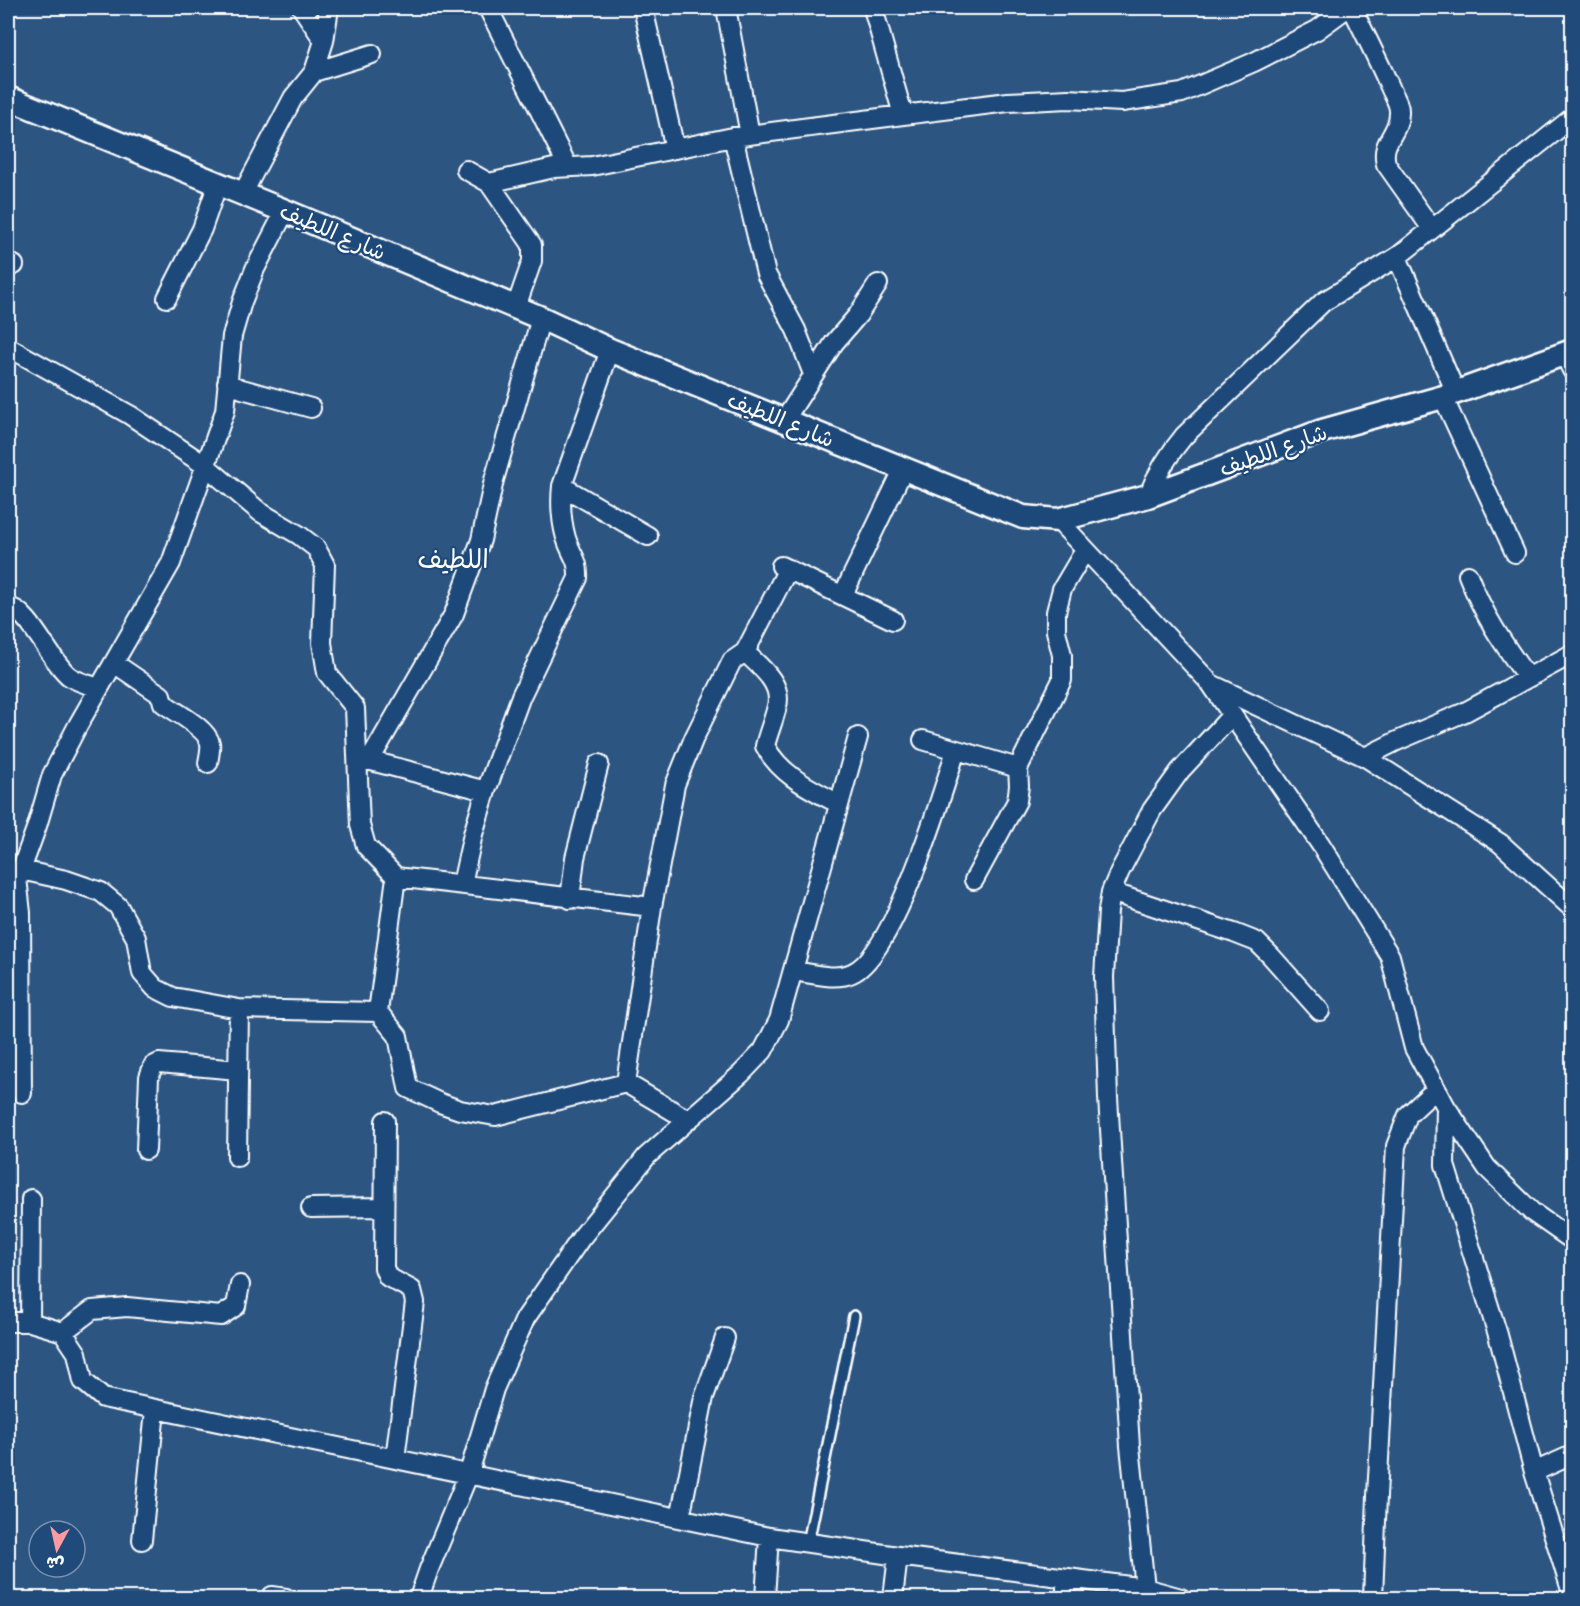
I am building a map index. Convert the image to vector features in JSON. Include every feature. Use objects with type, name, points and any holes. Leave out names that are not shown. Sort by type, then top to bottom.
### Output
[{"type":"street","points":[[302,8],[324,41]]},
{"type":"street","points":[[243,193],[293,98],[314,72],[324,41],[329,8]]},
{"type":"street","points":[[488,8],[568,167]]},
{"type":"street","points":[[643,8],[675,149]]},
{"type":"street","points":[[726,8],[742,136],[766,274],[796,330],[813,374]]},
{"type":"street","points":[[873,8],[903,115]]},
{"type":"street","points":[[489,183],[554,168],[592,166],[742,136],[903,115],[1008,102],[1068,99],[1122,102],[1182,93],[1254,62],[1317,30],[1347,8]]},
{"type":"street","points":[[1352,8],[1400,110],[1398,125],[1386,144],[1383,154],[1386,164],[1432,229]]},
{"type":"street","points":[[314,72],[372,54]]},
{"type":"street","name":"شارع اللطيف","points":[[8,98],[243,193],[541,318],[610,350],[1023,516],[1058,520],[1148,496],[1322,431],[1570,358]]},
{"type":"street","points":[[1148,496],[1163,464],[1184,436],[1314,311],[1334,295],[1397,257],[1572,118]]},
{"type":"street","points":[[466,170],[489,183],[532,245],[532,261],[516,308]]},
{"type":"street","points":[[167,298],[202,229],[218,183]]},
{"type":"street","points":[[22,1093],[21,913],[15,880],[37,826],[52,775],[171,563],[225,411],[232,336],[242,302],[255,269],[285,211]]},
{"type":"street","points":[[1397,257],[1449,395],[1515,553]]},
{"type":"street","points":[[784,421],[834,343],[858,315],[878,284]]},
{"type":"street","points":[[541,318],[494,480],[480,540],[454,614],[364,759],[357,777],[360,825],[366,846],[396,876],[570,899],[651,907]]},
{"type":"street","points":[[8,347],[130,416],[206,466],[260,512],[316,548],[325,565],[322,643],[327,673],[355,708],[364,759]]},
{"type":"street","points":[[462,884],[473,834],[486,791],[520,696],[578,578],[578,565],[566,540],[560,506],[562,486],[610,350]]},
{"type":"street","points":[[227,383],[311,408]]},
{"type":"street","points":[[843,595],[904,468]]},
{"type":"street","points":[[562,486],[648,536]]},
{"type":"street","points":[[1058,520],[1211,684],[1321,845],[1390,956],[1414,1048],[1446,1107],[1486,1168],[1532,1212],[1572,1240]]},
{"type":"street","points":[[975,880],[1017,801],[1018,768],[1062,680],[1062,655],[1056,632],[1056,612],[1062,589],[1086,550]]},
{"type":"street","points":[[626,1083],[651,907],[675,785],[694,738],[732,661],[745,652],[785,567],[893,620]]},
{"type":"street","points":[[1468,575],[1480,607],[1527,677]]},
{"type":"street","points":[[8,607],[14,608],[22,615],[59,666],[70,677],[99,688]]},
{"type":"street","points":[[745,652],[775,685],[778,703],[765,746],[771,757],[798,783],[839,804]]},
{"type":"street","points":[[1365,757],[1457,716],[1572,654]]},
{"type":"street","points":[[114,663],[161,695],[163,704],[208,737],[210,745],[208,763]]},
{"type":"street","points":[[1211,684],[1365,757],[1500,843],[1572,908]]},
{"type":"street","points":[[1145,1588],[1130,1446],[1108,1098],[1104,976],[1107,911],[1111,892],[1152,810],[1179,771],[1232,715]]},
{"type":"street","points":[[419,1599],[469,1473],[494,1389],[525,1319],[581,1238],[647,1156],[741,1074],[763,1051],[779,1020],[858,737]]},
{"type":"street","points":[[923,740],[1018,768]]},
{"type":"street","points":[[793,971],[838,976],[853,973],[866,963],[890,928],[916,867],[956,750]]},
{"type":"street","points":[[364,759],[486,791]]},
{"type":"street","points":[[570,899],[575,858],[599,764]]},
{"type":"street","points":[[396,876],[378,1012],[398,1036],[408,1088],[460,1110],[495,1116],[626,1083],[688,1120]]},
{"type":"street","points":[[15,880],[66,880],[101,892],[118,906],[136,938],[142,973],[155,988],[173,998],[239,1009],[378,1012]]},
{"type":"street","points":[[1111,892],[1257,942],[1320,1011]]},
{"type":"street","points":[[237,1157],[239,1009]]},
{"type":"street","points":[[146,1150],[149,1077],[153,1066],[159,1063],[238,1070]]},
{"type":"street","points":[[1373,1599],[1396,1146],[1408,1115],[1436,1089]]},
{"type":"street","points":[[1446,1107],[1445,1165],[1498,1335],[1534,1472],[1572,1593]]},
{"type":"street","points":[[385,1120],[384,1268],[388,1276],[412,1290],[415,1302],[395,1459]]},
{"type":"street","points":[[30,1322],[31,1199]]},
{"type":"street","points":[[311,1208],[384,1207]]},
{"type":"street","points":[[63,1332],[93,1310],[127,1307],[221,1316],[236,1306],[240,1285]]},
{"type":"street","points":[[8,1322],[30,1322],[63,1332],[77,1353],[83,1381],[102,1398],[769,1537],[1145,1588],[1180,1598]]},
{"type":"street","points":[[680,1518],[704,1397],[725,1338]]},
{"type":"street","points":[[142,1540],[155,1410]]},
{"type":"street","points":[[1534,1472],[1572,1455]]},
{"type":"street","points":[[765,1599],[769,1537]]},
{"type":"street","points":[[893,1599],[898,1556]]},
{"type":"street","points":[[1066,1578],[1066,1599]]},
{"type":"lane","points":[[808,1543],[854,1316]]},
{"type":"district","name":"اللطيف","points":[[453,559]]}]
